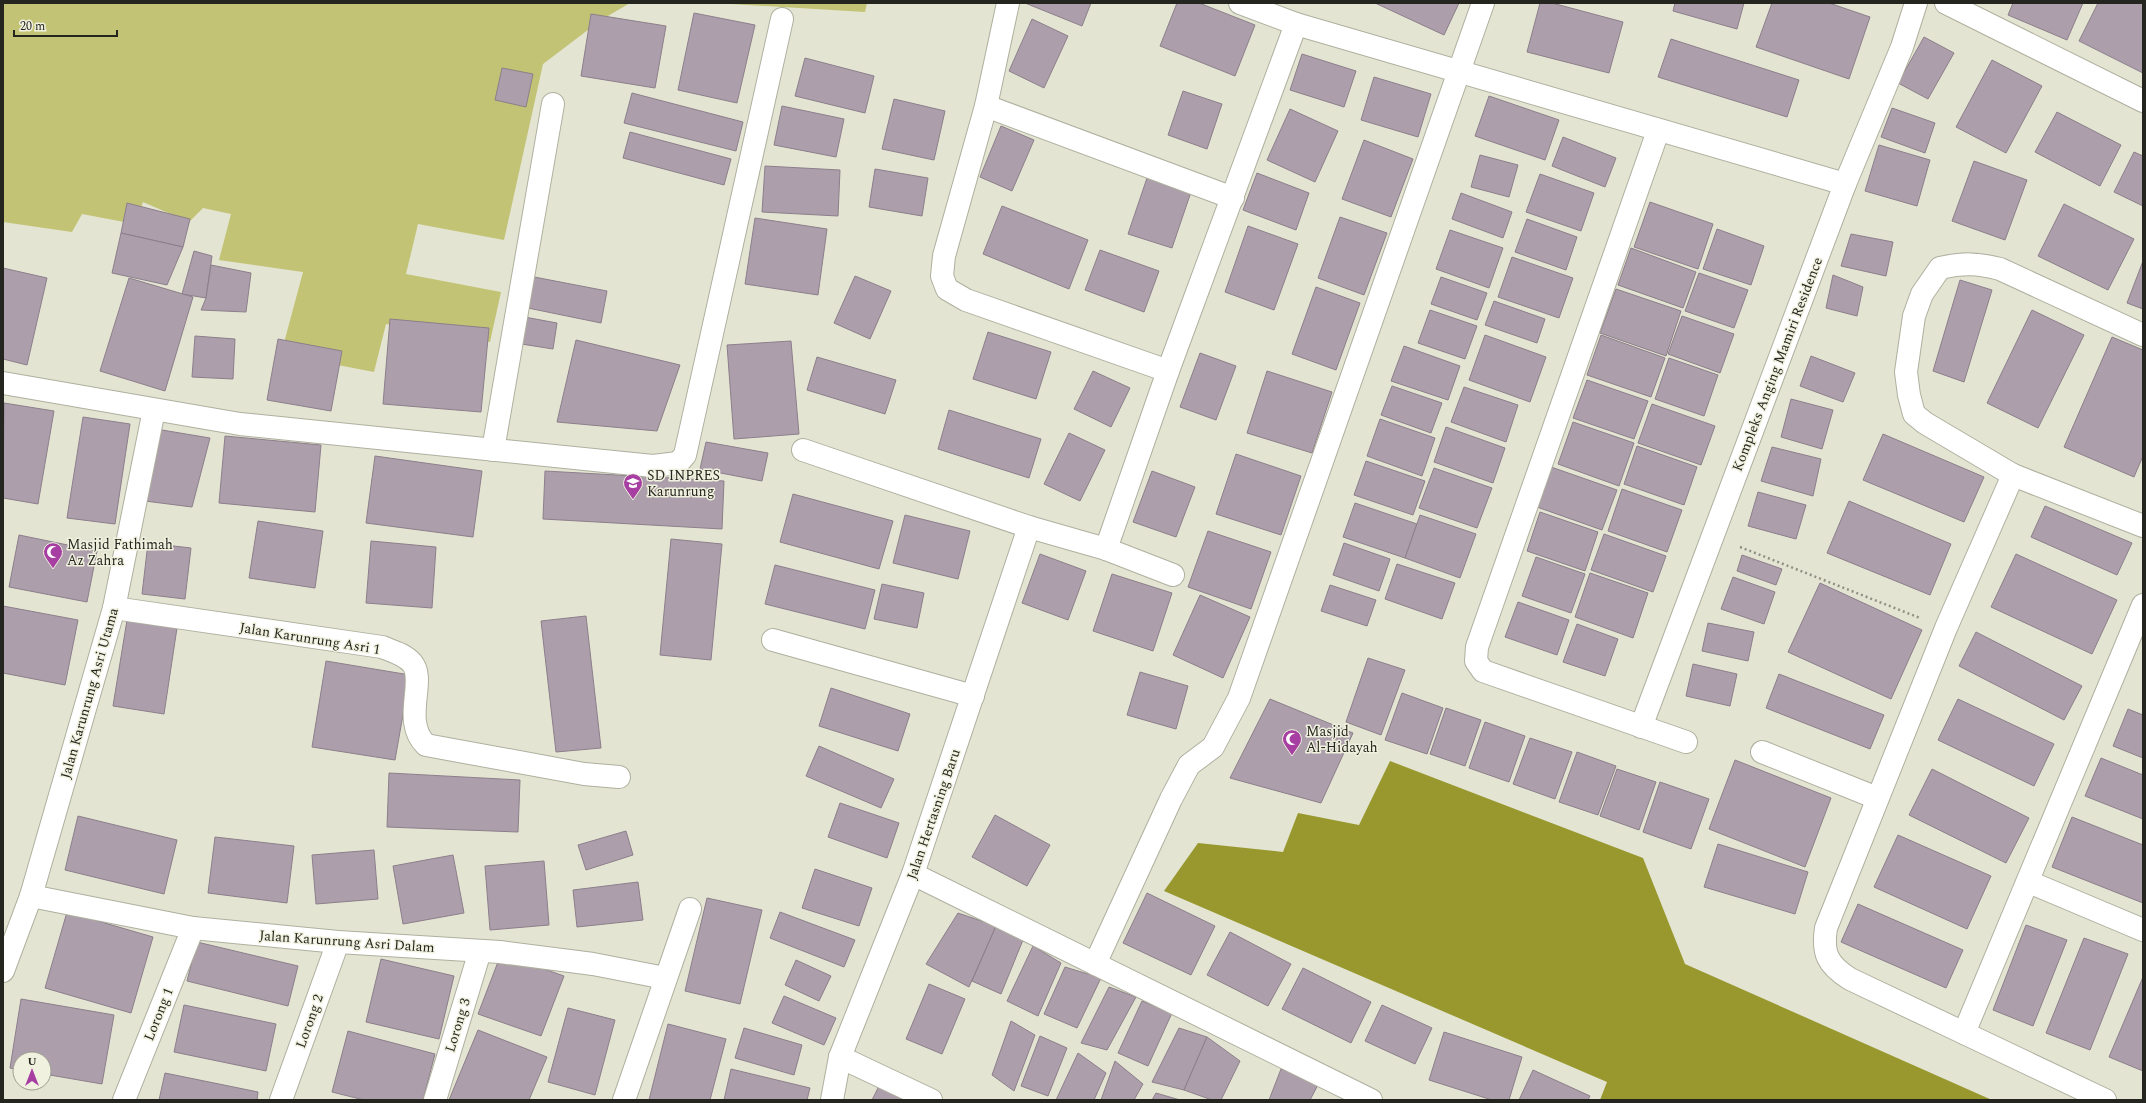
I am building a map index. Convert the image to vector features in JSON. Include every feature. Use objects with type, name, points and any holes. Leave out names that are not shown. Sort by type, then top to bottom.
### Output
[{"type":"street","points":[[1008,3],[986,106],[944,256],[942,276],[947,289],[966,300],[1168,371]]},
{"type":"street","points":[[1240,3],[1296,24],[1658,131],[1845,184]]},
{"type":"street","points":[[1095,964],[1171,799],[1189,765],[1213,747],[1239,698],[1483,3]]},
{"type":"street","name":"Kompleks Anging Mamiri Residence","points":[[1640,727],[1845,184],[1902,47],[1916,3]]},
{"type":"street","points":[[1946,3],[2143,101]]},
{"type":"street","points":[[3,383],[240,424],[653,466],[678,463],[685,455],[782,19]]},
{"type":"street","points":[[1106,549],[1168,371],[1296,24]]},
{"type":"street","points":[[493,450],[553,104]]},
{"type":"street","points":[[986,106],[1233,198]]},
{"type":"street","points":[[1658,131],[1476,654],[1478,666],[1483,671],[1686,742]]},
{"type":"street","points":[[2143,335],[2000,269],[1979,264],[1959,264],[1940,268],[1922,294],[1914,316],[1906,372],[1909,395],[1914,414],[1925,423],[2013,475],[2143,526]]},
{"type":"street","name":"Jalan Karunrung Asri Utama","points":[[3,971],[30,896],[114,608],[154,410]]},
{"type":"street","points":[[803,450],[1029,527],[1106,549],[1173,576]]},
{"type":"street","points":[[2013,475],[1946,628],[1826,928],[1824,945],[1829,960],[1838,971],[1850,979],[2105,1100]]},
{"type":"street","name":"Jalan Hertasning Baru","points":[[832,1100],[840,1057],[913,874],[1029,527]]},
{"type":"street","points":[[1964,1033],[2029,882],[2143,605]]},
{"type":"street","name":"Jalan Karunrung Asri 1","points":[[114,608],[382,648],[402,655],[413,664],[416,679],[414,723],[419,738],[426,745],[584,774],[619,777]]},
{"type":"street","points":[[773,640],[973,696]]},
{"type":"street","points":[[1762,752],[1878,798]]},
{"type":"street","points":[[913,874],[1371,1100]]},
{"type":"street","points":[[2029,882],[2143,930]]},
{"type":"street","name":"Jalan Karunrung Asri Dalam","points":[[30,896],[193,928],[338,942],[480,951],[593,964],[665,978]]},
{"type":"street","points":[[624,1100],[690,909]]},
{"type":"street","name":"Lorong 1","points":[[124,1100],[193,928]]},
{"type":"street","name":"Lorong 2","points":[[281,1100],[338,942]]},
{"type":"street","name":"Lorong 3","points":[[435,1100],[480,951]]},
{"type":"street","points":[[840,1057],[932,1100]]},
{"type":"path","points":[[1712,535],[1946,628]]},
{"type":"shaded area","points":[[3,3],[630,3],[601,20],[543,64],[504,240],[418,224],[406,274],[501,292],[490,342],[386,324],[374,372],[281,354],[303,272],[219,260],[231,214],[203,208],[189,222],[143,202],[135,224],[82,214],[72,232],[3,222]]},
{"type":"shaded area","points":[[714,3],[867,3],[865,12]]},
{"type":"shaded area","points":[[1390,761],[1643,858],[1685,964],[1992,1100],[1600,1100],[1607,1082],[1164,891],[1198,843],[1283,852],[1298,813],[1359,825]]},
{"type":"building","points":[[1025,3],[1091,3],[1082,26]]},
{"type":"building","points":[[1177,3],[1199,3],[1255,25],[1235,76],[1160,46]]},
{"type":"building","points":[[1375,3],[1459,3],[1444,35]]},
{"type":"building","points":[[1540,3],[1552,3],[1623,22],[1609,73],[1527,52]]},
{"type":"building","points":[[1675,3],[1744,3],[1737,29],[1673,11]]},
{"type":"building","points":[[1772,3],[1829,3],[1870,17],[1849,79],[1756,47]]},
{"type":"building","points":[[2013,3],[2083,3],[2067,40],[2008,15]]},
{"type":"building","points":[[2098,3],[2143,3],[2143,73],[2079,41]]},
{"type":"building","points":[[694,13],[755,25],[737,103],[678,90]]},
{"type":"building","points":[[591,14],[666,26],[655,88],[581,76]]},
{"type":"building","points":[[1032,19],[1068,36],[1044,88],[1009,71]]},
{"type":"building","points":[[1924,37],[1954,53],[1928,99],[1898,83]]},
{"type":"building","points":[[1671,39],[1799,80],[1787,117],[1658,77]]},
{"type":"building","points":[[1302,54],[1356,71],[1344,107],[1290,90]]},
{"type":"building","points":[[805,58],[874,76],[865,113],[795,96]]},
{"type":"building","points":[[1992,60],[2042,86],[2006,153],[1956,127]]},
{"type":"building","points":[[502,68],[533,74],[526,107],[495,100]]},
{"type":"building","points":[[1374,77],[1431,94],[1418,137],[1361,120]]},
{"type":"building","points":[[1183,91],[1222,104],[1207,149],[1168,135]]},
{"type":"building","points":[[632,93],[743,122],[736,151],[624,123]]},
{"type":"building","points":[[1489,96],[1559,120],[1545,160],[1475,136]]},
{"type":"building","points":[[894,99],[945,111],[934,160],[882,149]]},
{"type":"building","points":[[782,106],[844,119],[836,157],[774,145]]},
{"type":"building","points":[[1892,108],[1935,123],[1925,153],[1881,137]]},
{"type":"building","points":[[1290,109],[1338,131],[1315,182],[1267,160]]},
{"type":"building","points":[[2057,112],[2121,145],[2100,186],[2035,152]]},
{"type":"building","points":[[1001,126],[1034,140],[1012,191],[980,177]]},
{"type":"building","points":[[630,132],[731,159],[724,185],[623,158]]},
{"type":"building","points":[[1563,137],[1616,158],[1605,187],[1552,166]]},
{"type":"building","points":[[1364,140],[1413,159],[1391,217],[1342,199]]},
{"type":"building","points":[[1879,145],[1930,160],[1917,206],[1865,191]]},
{"type":"building","points":[[2134,152],[2143,156],[2143,206],[2114,192]]},
{"type":"building","points":[[1480,155],[1518,165],[1509,197],[1471,187]]},
{"type":"building","points":[[1974,161],[2027,180],[2005,240],[1952,221]]},
{"type":"building","points":[[765,166],[840,170],[838,216],[762,212]]},
{"type":"building","points":[[875,169],[928,178],[922,216],[869,207]]},
{"type":"building","points":[[1257,173],[1309,193],[1296,230],[1243,210]]},
{"type":"building","points":[[1540,174],[1594,193],[1581,231],[1526,212]]},
{"type":"building","points":[[1148,175],[1192,189],[1172,248],[1128,234]]},
{"type":"building","points":[[1461,193],[1512,212],[1503,238],[1452,219]]},
{"type":"building","points":[[1650,202],[1713,224],[1698,269],[1634,247]]},
{"type":"building","points":[[127,203],[190,219],[183,247],[121,233]]},
{"type":"building","points":[[2064,204],[2134,239],[2108,290],[2038,256]]},
{"type":"building","points":[[1002,206],[1088,240],[1069,289],[983,254]]},
{"type":"building","points":[[1340,217],[1387,233],[1364,295],[1318,278]]},
{"type":"building","points":[[755,218],[827,229],[818,295],[745,284]]},
{"type":"building","points":[[1527,219],[1577,237],[1566,270],[1515,252]]},
{"type":"building","points":[[1248,226],[1298,244],[1274,310],[1225,292]]},
{"type":"building","points":[[1717,229],[1764,246],[1751,285],[1703,269]]},
{"type":"building","points":[[1450,230],[1503,248],[1489,288],[1436,269]]},
{"type":"building","points":[[121,233],[183,247],[167,285],[112,273]]},
{"type":"building","points":[[1851,234],[1893,242],[1886,276],[1841,266]]},
{"type":"building","points":[[1631,248],[1696,272],[1683,308],[1618,285]]},
{"type":"building","points":[[1100,250],[1159,271],[1144,312],[1085,290]]},
{"type":"building","points":[[194,251],[212,256],[206,298],[182,294]]},
{"type":"building","points":[[1512,257],[1573,278],[1559,318],[1498,297]]},
{"type":"building","points":[[2143,261],[2143,309],[2127,303]]},
{"type":"building","points":[[211,265],[251,273],[246,312],[201,310],[206,298]]},
{"type":"building","points":[[3,268],[47,278],[27,365],[3,359]]},
{"type":"building","points":[[1699,273],[1748,290],[1734,328],[1685,311]]},
{"type":"building","points":[[1833,275],[1863,287],[1857,316],[1826,308]]},
{"type":"building","points":[[529,276],[607,291],[601,323],[523,307]]},
{"type":"building","points":[[855,276],[891,291],[870,339],[834,323]]},
{"type":"building","points":[[1441,277],[1487,293],[1477,320],[1431,304]]},
{"type":"building","points":[[129,278],[193,297],[165,391],[100,371]]},
{"type":"building","points":[[1960,280],[1992,290],[1964,382],[1933,371]]},
{"type":"building","points":[[1316,287],[1360,303],[1336,370],[1292,354]]},
{"type":"building","points":[[1616,289],[1681,311],[1666,356],[1600,333]]},
{"type":"building","points":[[1494,301],[1545,319],[1537,343],[1485,325]]},
{"type":"building","points":[[1430,310],[1477,326],[1465,359],[1418,343]]},
{"type":"building","points":[[2032,310],[2084,335],[2038,428],[1987,403]]},
{"type":"building","points":[[519,316],[557,323],[553,349],[515,343]]},
{"type":"building","points":[[1682,316],[1734,334],[1720,373],[1668,354]]},
{"type":"building","points":[[390,319],[489,328],[481,412],[383,404]]},
{"type":"building","points":[[988,332],[1051,352],[1036,399],[973,379]]},
{"type":"building","points":[[1485,335],[1546,357],[1530,402],[1469,380]]},
{"type":"building","points":[[1601,335],[1665,358],[1651,397],[1587,375]]},
{"type":"building","points":[[195,336],[235,339],[233,379],[192,377]]},
{"type":"building","points":[[2112,337],[2143,350],[2143,456],[2134,477],[2064,447]]},
{"type":"building","points":[[278,339],[342,351],[331,411],[267,400]]},
{"type":"building","points":[[576,340],[680,365],[657,431],[557,422]]},
{"type":"building","points":[[791,341],[799,434],[734,439],[727,345]]},
{"type":"building","points":[[1404,346],[1460,366],[1448,400],[1391,381]]},
{"type":"building","points":[[1200,353],[1236,366],[1216,420],[1180,407]]},
{"type":"building","points":[[1811,356],[1855,373],[1843,402],[1800,386]]},
{"type":"building","points":[[817,357],[896,380],[885,414],[807,390]]},
{"type":"building","points":[[1669,358],[1718,375],[1704,416],[1655,399]]},
{"type":"building","points":[[1093,371],[1130,388],[1111,427],[1074,409]]},
{"type":"building","points":[[1267,371],[1332,392],[1312,453],[1247,433]]},
{"type":"building","points":[[1587,380],[1648,401],[1634,439],[1573,418]]},
{"type":"building","points":[[1392,386],[1442,403],[1431,433],[1381,415]]},
{"type":"building","points":[[1464,387],[1518,405],[1506,442],[1451,422]]},
{"type":"building","points":[[1791,399],[1833,410],[1822,449],[1781,437]]},
{"type":"building","points":[[4,403],[54,411],[38,504],[3,498]]},
{"type":"building","points":[[1652,404],[1715,426],[1701,465],[1638,443]]},
{"type":"building","points":[[949,410],[1041,439],[1029,478],[938,449]]},
{"type":"building","points":[[83,417],[130,424],[115,524],[67,518]]},
{"type":"building","points":[[1380,419],[1435,438],[1422,476],[1367,456]]},
{"type":"building","points":[[1573,422],[1634,443],[1619,486],[1558,464]]},
{"type":"building","points":[[1446,427],[1505,448],[1493,483],[1434,462]]},
{"type":"building","points":[[156,429],[210,438],[192,507],[137,500]]},
{"type":"building","points":[[1069,433],[1105,450],[1080,501],[1044,484]]},
{"type":"building","points":[[1883,434],[1984,477],[1964,522],[1863,480]]},
{"type":"building","points":[[225,436],[321,445],[315,512],[219,503]]},
{"type":"building","points":[[706,442],[768,453],[762,481],[700,469]]},
{"type":"building","points":[[1637,446],[1697,467],[1684,505],[1624,484]]},
{"type":"building","points":[[1772,447],[1821,459],[1813,496],[1761,481]]},
{"type":"building","points":[[1236,454],[1301,476],[1281,535],[1216,514]]},
{"type":"building","points":[[375,456],[482,471],[473,537],[366,523]]},
{"type":"building","points":[[1366,461],[1425,481],[1413,515],[1354,495]]},
{"type":"building","points":[[1551,467],[1617,490],[1602,530],[1537,507]]},
{"type":"building","points":[[1434,468],[1492,488],[1477,528],[1419,508]]},
{"type":"building","name":"SD INPRES Karunrung","points":[[545,471],[724,481],[722,529],[543,519]]},
{"type":"building","points":[[1152,471],[1195,487],[1176,537],[1133,522]]},
{"type":"building","points":[[1622,489],[1682,510],[1667,552],[1608,531]]},
{"type":"building","points":[[1758,492],[1806,505],[1796,539],[1748,526]]},
{"type":"building","points":[[793,494],[893,521],[879,569],[780,542]]},
{"type":"building","points":[[1849,501],[1951,544],[1930,595],[1827,553]]},
{"type":"building","points":[[1355,503],[1417,524],[1405,558],[1343,537]]},
{"type":"building","points":[[2045,506],[2132,543],[2117,575],[2031,537]]},
{"type":"building","points":[[1540,512],[1598,532],[1585,571],[1527,551]]},
{"type":"building","points":[[905,515],[970,531],[958,579],[893,563]]},
{"type":"building","points":[[1420,515],[1476,534],[1460,578],[1405,558]]},
{"type":"building","points":[[258,521],[323,531],[315,588],[249,578]]},
{"type":"building","points":[[1208,531],[1271,552],[1251,609],[1188,587]]},
{"type":"building","points":[[1604,534],[1666,556],[1653,592],[1591,570]]},
{"type":"building","name":"Masjid Fathimah Az Zahra","points":[[19,535],[97,551],[87,602],[9,587]]},
{"type":"building","points":[[671,539],[722,544],[711,660],[660,655]]},
{"type":"building","points":[[371,541],[436,547],[432,608],[366,603]]},
{"type":"building","points":[[148,543],[191,548],[185,599],[142,594]]},
{"type":"building","points":[[1344,543],[1390,559],[1379,591],[1333,575]]},
{"type":"building","points":[[1040,554],[1086,571],[1068,620],[1022,603]]},
{"type":"building","points":[[2016,554],[2117,600],[2092,654],[1991,607]]},
{"type":"building","points":[[1742,555],[1782,569],[1776,585],[1737,571]]},
{"type":"building","points":[[1536,557],[1585,574],[1571,613],[1522,596]]},
{"type":"building","points":[[1397,564],[1455,583],[1442,619],[1385,599]]},
{"type":"building","points":[[775,565],[875,590],[865,629],[765,604]]},
{"type":"building","points":[[1590,573],[1648,593],[1633,638],[1575,617]]},
{"type":"building","points":[[1112,574],[1172,593],[1153,651],[1093,631]]},
{"type":"building","points":[[1733,577],[1775,592],[1764,624],[1721,609]]},
{"type":"building","points":[[1820,583],[1922,630],[1891,699],[1788,652]]},
{"type":"building","points":[[882,584],[924,593],[917,628],[874,619]]},
{"type":"building","points":[[1330,585],[1376,600],[1367,626],[1321,611]]},
{"type":"building","points":[[1200,595],[1250,617],[1223,678],[1173,655]]},
{"type":"building","points":[[1518,602],[1569,620],[1557,655],[1505,637]]},
{"type":"building","points":[[3,606],[78,620],[65,685],[3,673]]},
{"type":"building","points":[[586,616],[601,748],[556,752],[541,621]]},
{"type":"building","points":[[127,620],[177,628],[164,714],[113,706]]},
{"type":"building","points":[[1708,623],[1754,632],[1748,661],[1702,651]]},
{"type":"building","points":[[1577,624],[1618,639],[1605,676],[1563,662]]},
{"type":"building","points":[[1976,632],[2082,686],[2064,720],[1959,666]]},
{"type":"building","points":[[1368,658],[1405,670],[1381,735],[1346,722]]},
{"type":"building","points":[[326,661],[410,675],[395,760],[312,747]]},
{"type":"building","points":[[1693,664],[1737,674],[1730,706],[1686,696]]},
{"type":"building","points":[[1140,672],[1188,686],[1176,729],[1127,715]]},
{"type":"building","points":[[1779,674],[1884,715],[1870,749],[1766,708]]},
{"type":"building","points":[[831,688],[910,714],[898,751],[819,726]]},
{"type":"building","points":[[1402,693],[1443,708],[1427,754],[1385,740]]},
{"type":"building","name":"Masjid Al-Hidayah","points":[[1270,699],[1353,733],[1321,803],[1230,778]]},
{"type":"building","points":[[1958,699],[2054,744],[2034,786],[1938,740]]},
{"type":"building","points":[[1446,708],[1481,720],[1465,766],[1430,754]]},
{"type":"building","points":[[2128,709],[2143,715],[2143,758],[2113,746]]},
{"type":"building","points":[[1485,722],[1525,736],[1509,782],[1469,768]]},
{"type":"building","points":[[1530,738],[1572,752],[1555,799],[1513,784]]},
{"type":"building","points":[[819,746],[894,779],[881,808],[806,776]]},
{"type":"building","points":[[1577,752],[1616,766],[1598,815],[1559,802]]},
{"type":"building","points":[[2101,758],[2143,775],[2143,819],[2085,796]]},
{"type":"building","points":[[1735,760],[1831,798],[1805,867],[1709,829]]},
{"type":"building","points":[[1617,769],[1656,782],[1639,830],[1600,816]]},
{"type":"building","points":[[1932,769],[2029,818],[2006,863],[1909,815]]},
{"type":"building","points":[[389,773],[520,780],[518,832],[387,827]]},
{"type":"building","points":[[1660,782],[1709,799],[1691,849],[1643,832]]},
{"type":"building","points":[[840,803],[899,823],[887,858],[828,837]]},
{"type":"building","points":[[995,815],[1050,845],[1027,886],[972,857]]},
{"type":"building","points":[[78,816],[177,840],[164,894],[65,870]]},
{"type":"building","points":[[2072,817],[2143,845],[2143,903],[2052,867]]},
{"type":"building","points":[[626,831],[633,855],[586,870],[578,845]]},
{"type":"building","points":[[1898,835],[1991,876],[1967,929],[1874,887]]},
{"type":"building","points":[[215,837],[294,846],[287,903],[208,893]]},
{"type":"building","points":[[1718,844],[1808,872],[1795,914],[1704,887]]},
{"type":"building","points":[[374,850],[378,899],[316,904],[312,855]]},
{"type":"building","points":[[453,855],[464,913],[403,924],[393,866]]},
{"type":"building","points":[[544,861],[549,925],[490,930],[485,866]]},
{"type":"building","points":[[815,869],[872,888],[859,926],[802,908]]},
{"type":"building","points":[[638,882],[643,920],[577,927],[573,890]]},
{"type":"building","points":[[1147,893],[1215,926],[1191,975],[1123,943]]},
{"type":"building","points":[[707,898],[762,910],[740,1004],[685,991]]},
{"type":"building","points":[[1858,904],[1963,950],[1946,988],[1841,942]]},
{"type":"building","points":[[67,912],[153,937],[131,1013],[45,988]]},
{"type":"building","points":[[780,912],[855,940],[844,967],[770,938]]},
{"type":"building","points":[[958,913],[996,926],[969,987],[926,964]]},
{"type":"building","points":[[2026,925],[2067,940],[2033,1026],[1993,1010]]},
{"type":"building","points":[[996,926],[1023,940],[1001,994],[972,981]]},
{"type":"building","points":[[1230,932],[1291,964],[1268,1006],[1207,975]]},
{"type":"building","points":[[2084,938],[2128,954],[2090,1050],[2046,1033]]},
{"type":"building","points":[[197,942],[298,966],[288,1006],[187,981]]},
{"type":"building","points":[[1033,946],[1061,963],[1038,1016],[1007,1001]]},
{"type":"building","points":[[501,954],[564,976],[541,1036],[478,1014]]},
{"type":"building","points":[[381,959],[454,976],[439,1039],[366,1022]]},
{"type":"building","points":[[796,960],[831,976],[819,1001],[785,985]]},
{"type":"building","points":[[1065,967],[1101,978],[1077,1028],[1044,1014]]},
{"type":"building","points":[[1303,968],[1371,1002],[1351,1043],[1282,1009]]},
{"type":"building","points":[[2143,977],[2143,1071],[2109,1057]]},
{"type":"building","points":[[929,984],[965,999],[942,1054],[906,1039]]},
{"type":"building","points":[[1109,987],[1136,997],[1107,1050],[1081,1043]]},
{"type":"building","points":[[784,996],[836,1018],[824,1045],[772,1023]]},
{"type":"building","points":[[21,999],[114,1015],[102,1084],[52,1075],[52,1051],[13,1051]]},
{"type":"building","points":[[1142,1001],[1172,1013],[1148,1066],[1118,1053]]},
{"type":"building","points":[[184,1005],[276,1024],[266,1071],[174,1052]]},
{"type":"building","points":[[1382,1005],[1432,1028],[1415,1064],[1365,1041]]},
{"type":"building","points":[[568,1008],[615,1020],[595,1095],[548,1082]]},
{"type":"building","points":[[1011,1021],[1035,1035],[1014,1091],[992,1075]]},
{"type":"building","points":[[668,1024],[726,1039],[710,1100],[649,1100]]},
{"type":"building","points":[[744,1028],[802,1045],[794,1075],[735,1058]]},
{"type":"building","points":[[1179,1028],[1207,1037],[1184,1090],[1152,1082]]},
{"type":"building","points":[[478,1030],[547,1057],[529,1100],[449,1100]]},
{"type":"building","points":[[348,1031],[435,1054],[423,1100],[364,1100],[332,1092]]},
{"type":"building","points":[[1444,1032],[1522,1057],[1509,1100],[1492,1100],[1429,1080]]},
{"type":"building","points":[[1040,1036],[1067,1048],[1048,1096],[1021,1086]]},
{"type":"building","points":[[1207,1037],[1240,1061],[1221,1100],[1212,1100],[1184,1090]]},
{"type":"building","points":[[1078,1053],[1106,1073],[1094,1100],[1056,1100]]},
{"type":"building","points":[[12,1055],[12,1068],[10,1068]]},
{"type":"building","points":[[1115,1061],[1143,1084],[1134,1100],[1101,1100]]},
{"type":"building","points":[[731,1069],[810,1088],[807,1100],[724,1100]]},
{"type":"building","points":[[1281,1069],[1320,1081],[1310,1100],[1269,1100]]},
{"type":"building","points":[[1533,1070],[1590,1096],[1588,1100],[1519,1100]]},
{"type":"building","points":[[165,1073],[258,1092],[257,1100],[159,1100]]},
{"type":"building","points":[[881,1082],[913,1100],[872,1100]]},
{"type":"building","points":[[1156,1093],[1180,1100],[1152,1100]]},
{"type":"place","name":"SD INPRES Karunrung","points":[[633,500]]},
{"type":"place","name":"Masjid Fathimah Az Zahra","points":[[53,569]]},
{"type":"place","name":"Masjid Al-Hidayah","points":[[1292,756]]}]
